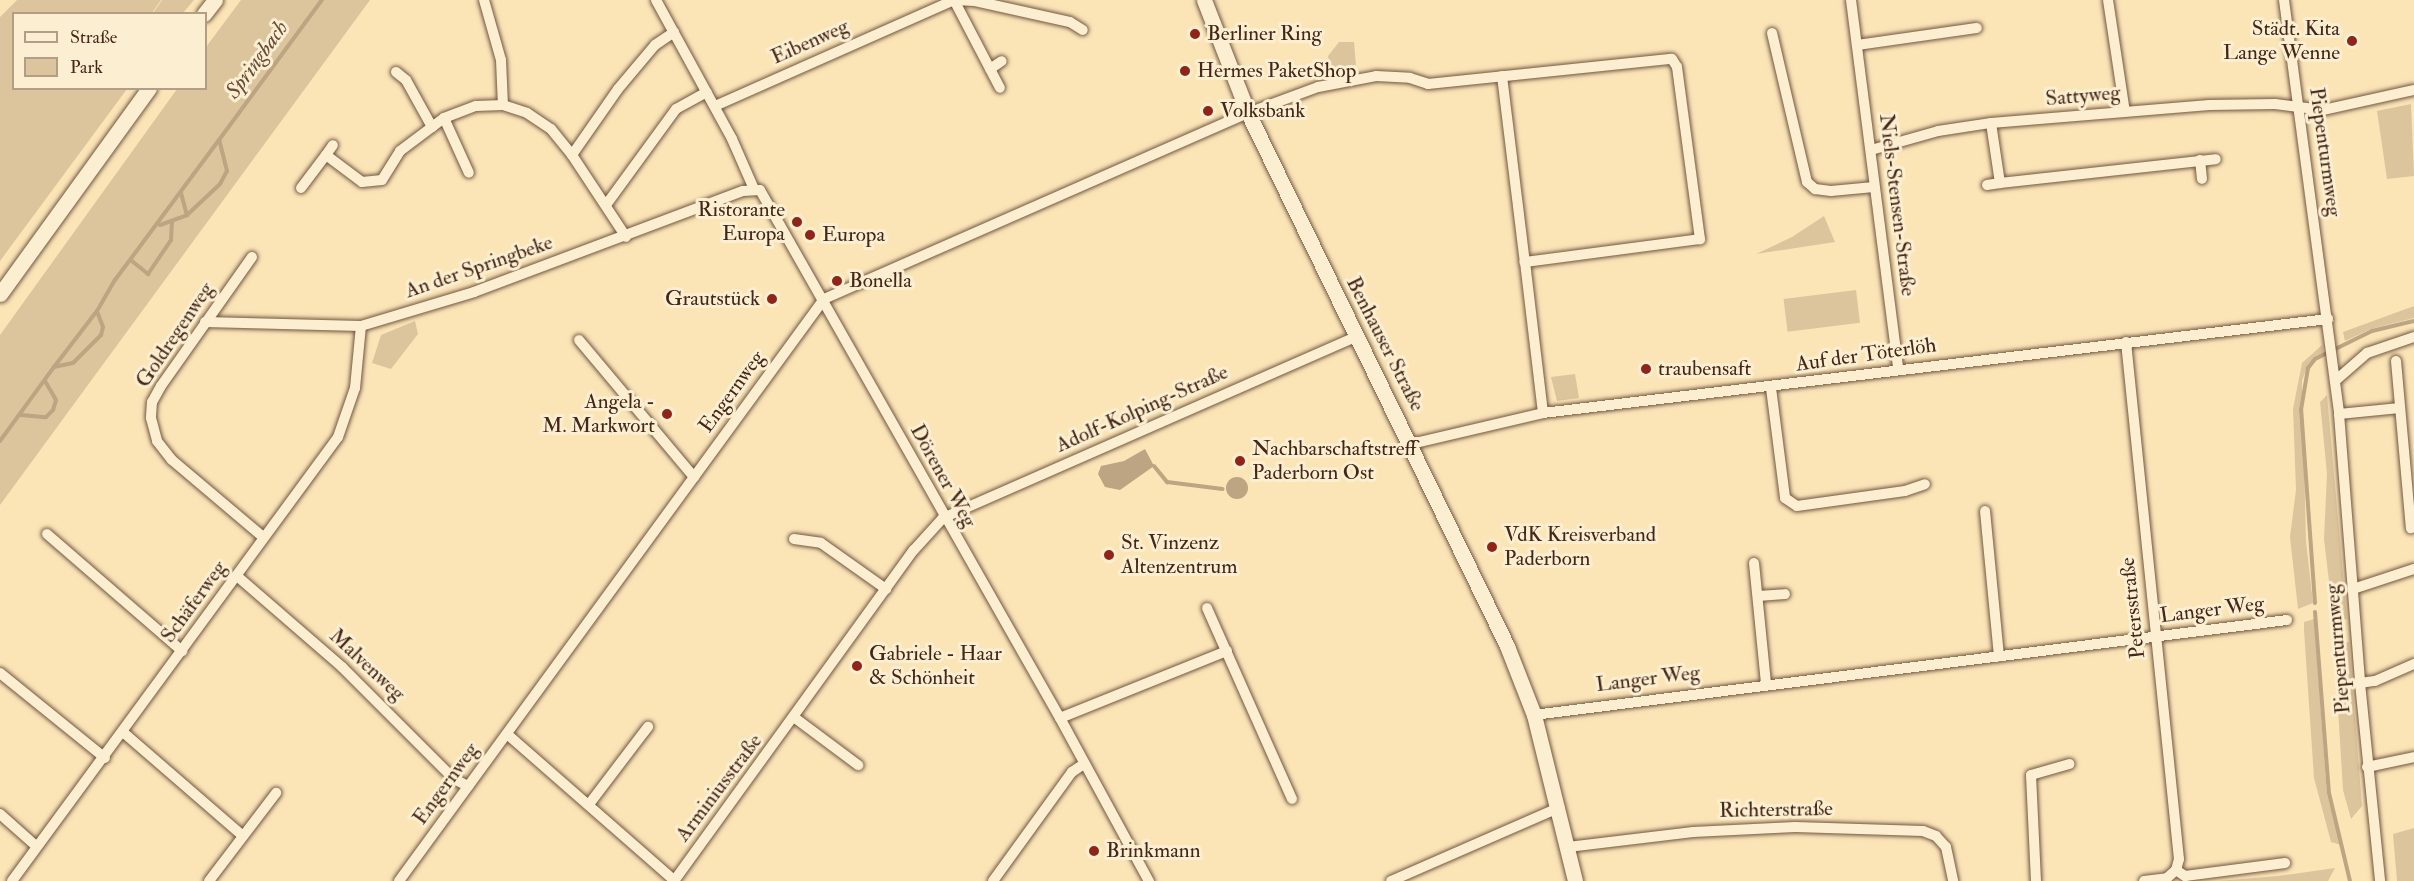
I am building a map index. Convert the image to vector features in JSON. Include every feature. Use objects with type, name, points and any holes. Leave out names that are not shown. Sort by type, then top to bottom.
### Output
[{"type":"main road","points":[[206,12],[215,0]]},
{"type":"main road","name":"Benhauser Straße","points":[[1204,0],[1211,8],[1248,113],[1495,620],[1534,715],[1560,807],[1575,881]]},
{"type":"main road","points":[[0,294],[148,90]]},
{"type":"street","points":[[484,0],[501,60],[503,105]]},
{"type":"street","name":"Dörener Weg","points":[[656,0],[753,179],[754,189],[764,193],[943,518],[1060,717],[1149,881]]},
{"type":"street","points":[[954,0],[1000,88]]},
{"type":"street","name":"Eibenweg","points":[[715,106],[954,0],[975,1],[1060,20],[1083,30]]},
{"type":"street","name":"Niels-Stensen-Straße","points":[[1851,0],[1898,369]]},
{"type":"street","points":[[2111,0],[2125,112]]},
{"type":"street","name":"Piepenturmweg","points":[[2284,0],[2335,376],[2367,767],[2380,881]]},
{"type":"street","points":[[1857,45],[1977,28]]},
{"type":"street","points":[[572,155],[618,89],[655,45],[674,32]]},
{"type":"street","points":[[1772,33],[1807,182],[1815,189],[1831,191],[1874,187]]},
{"type":"street","points":[[824,299],[1248,113],[1318,87],[1376,76],[1410,78],[1428,84],[1672,59],[1700,239],[1526,262]]},
{"type":"street","points":[[990,69],[1002,61]]},
{"type":"street","points":[[396,72],[406,80],[432,127]]},
{"type":"street","points":[[1502,76],[1543,413]]},
{"type":"street","name":"Sattyweg","points":[[1871,150],[1938,131],[1991,123],[2209,105],[2275,104],[2300,109],[2323,110],[2414,90]]},
{"type":"street","points":[[606,205],[676,109],[707,92]]},
{"type":"street","points":[[326,155],[362,182],[382,180],[400,151],[444,118],[476,106],[503,105],[539,120],[572,155],[626,237]]},
{"type":"street","points":[[444,118],[468,173]]},
{"type":"street","points":[[1991,123],[2000,183]]},
{"type":"street","points":[[301,188],[333,145]]},
{"type":"street","points":[[1988,185],[2216,159]]},
{"type":"street","points":[[2200,160],[2202,179]]},
{"type":"street","name":"An der Springbeke","points":[[205,322],[361,326],[474,292],[626,237],[709,202],[754,189]]},
{"type":"street","name":"Goldregenweg","points":[[252,257],[152,402],[152,432],[172,460],[263,537]]},
{"type":"street","name":"Engernweg","points":[[399,881],[824,299]]},
{"type":"street","name":"Auf der Töterlöh","points":[[1411,444],[1543,413],[1771,388],[1898,369],[2328,319]]},
{"type":"street","name":"Schäferweg","points":[[12,881],[36,846],[124,733],[263,537],[338,437],[355,388],[361,326]]},
{"type":"street","name":"Adolf-Kolping-Straße","points":[[943,518],[1356,337]]},
{"type":"street","points":[[2335,376],[2367,353],[2414,337]]},
{"type":"street","points":[[579,340],[694,477]]},
{"type":"street","name":"Petersstraße","points":[[2126,342],[2180,859],[2176,870]]},
{"type":"street","points":[[2396,361],[2411,528]]},
{"type":"street","points":[[1771,388],[1785,498],[1797,506],[1905,491],[1925,484]]},
{"type":"street","points":[[2339,414],[2400,408]]},
{"type":"street","points":[[1985,512],[1999,656]]},
{"type":"street","name":"Arminiusstraße","points":[[674,881],[795,718],[886,589],[943,518]]},
{"type":"street","points":[[47,534],[182,651]]},
{"type":"street","points":[[794,539],[821,543],[886,589]]},
{"type":"street","points":[[1754,563],[1766,684]]},
{"type":"street","points":[[2353,590],[2414,569]]},
{"type":"street","name":"Malvenweg","points":[[237,576],[350,675],[454,779],[468,786]]},
{"type":"street","points":[[1758,596],[1785,594]]},
{"type":"street","points":[[1207,608],[1292,799]]},
{"type":"street","name":"Langer Weg","points":[[1534,715],[2287,620]]},
{"type":"street","points":[[1060,717],[1227,651]]},
{"type":"street","points":[[2360,683],[2375,681],[2414,664]]},
{"type":"street","points":[[0,673],[105,758]]},
{"type":"street","points":[[795,718],[858,765]]},
{"type":"street","points":[[590,803],[648,727]]},
{"type":"street","points":[[124,733],[243,836]]},
{"type":"street","points":[[507,734],[590,803],[674,881]]},
{"type":"street","points":[[2367,767],[2414,757]]},
{"type":"street","points":[[993,881],[1072,772],[1084,764]]},
{"type":"street","points":[[2036,881],[2031,775],[2069,764]]},
{"type":"street","points":[[209,881],[276,793]]},
{"type":"street","points":[[1391,881],[1560,807]]},
{"type":"street","points":[[0,814],[36,846]]},
{"type":"street","name":"Richterstraße","points":[[1568,847],[1693,832],[1795,827],[1923,831],[1936,836],[1946,847],[1953,881]]},
{"type":"street","points":[[2144,881],[2167,878],[2176,870],[2185,876],[2285,863]]},
{"type":"green space","points":[[17,0],[161,0],[153,12],[12,12],[12,90],[126,90],[0,261],[0,17]]},
{"type":"green space","points":[[162,0],[194,0],[184,12],[154,12]]},
{"type":"green space","points":[[241,0],[370,0],[0,505],[0,335],[176,90],[207,90],[207,46]]},
{"type":"green space","points":[[1339,42],[1354,42],[1356,65],[1330,69],[1328,56]]},
{"type":"green space","points":[[2411,104],[2414,176],[2387,179],[2377,111]]},
{"type":"green space","points":[[1824,216],[1835,242],[1756,254],[1792,237]]},
{"type":"green space","points":[[1856,290],[1860,323],[1788,332],[1784,299]]},
{"type":"green space","points":[[2414,306],[2414,318],[2371,329],[2345,341],[2343,332]]},
{"type":"green space","points":[[415,321],[418,334],[391,369],[372,363],[381,335]]},
{"type":"green space","points":[[2322,345],[2323,353],[2307,367],[2302,381],[2306,541],[2313,603],[2298,609],[2290,537],[2296,490],[2293,409],[2302,363]]},
{"type":"green space","points":[[1575,374],[1579,398],[1557,401],[1551,377]]},
{"type":"green space","points":[[2327,395],[2347,619],[2341,620],[2332,607],[2324,539],[2327,474],[2320,402]]},
{"type":"green space","points":[[2314,619],[2327,794],[2341,845],[2331,842],[2314,778],[2304,622]]},
{"type":"green space","points":[[2333,627],[2342,632],[2344,642],[2349,642],[2362,806],[2351,819],[2343,790]]},
{"type":"green space","points":[[2414,828],[2414,881],[2397,881],[2393,834]]},
{"type":"green space","points":[[2335,868],[2328,881],[2218,881],[2278,876]]},
{"type":"shaded area","points":[[1145,449],[1154,466],[1120,490],[1105,487],[1098,474],[1101,466],[1124,461]]},
{"type":"shaded area","points":[[1237,477],[1245,480],[1248,488],[1245,496],[1237,499],[1229,496],[1226,488],[1229,480]]},
{"type":"waterway","name":"Springbach","points":[[160,225],[187,215],[220,184],[227,171],[219,140],[322,0]]},
{"type":"waterway","name":"Springbach","points":[[0,441],[54,367],[73,363],[101,335],[103,327],[97,311],[115,280],[219,140]]},
{"type":"waterway","points":[[181,193],[187,215]]},
{"type":"waterway","points":[[132,261],[148,274],[171,240],[172,223]]},
{"type":"waterway","name":"Springbach","points":[[54,367],[96,312]]},
{"type":"waterway","points":[[2315,603],[2301,410],[2308,368],[2315,359],[2372,331],[2414,321]]},
{"type":"waterway","name":"Springbach","points":[[21,415],[46,417],[53,410],[56,400],[45,381]]},
{"type":"waterway","points":[[1154,466],[1167,482],[1223,489]]},
{"type":"waterway","points":[[2315,612],[2329,793],[2350,881]]},
{"type":"place","name":"Berliner Ring","points":[[1195,34]]},
{"type":"place","name":"Städt. Kita Lange Wenne","points":[[2352,41]]},
{"type":"place","name":"Hermes PaketShop","points":[[1185,71]]},
{"type":"place","name":"Volksbank","points":[[1208,111]]},
{"type":"place","name":"Ristorante Europa","points":[[797,222]]},
{"type":"place","name":"Europa","points":[[810,235]]},
{"type":"place","name":"Bonella","points":[[837,281]]},
{"type":"place","name":"Grautstück","points":[[772,299]]},
{"type":"place","name":"traubensaft","points":[[1646,369]]},
{"type":"place","name":"Angela - M. Markwort","points":[[667,414]]},
{"type":"place","name":"Nachbarschaftstreff Paderborn Ost","points":[[1240,461]]},
{"type":"place","name":"VdK Kreisverband Paderborn","points":[[1492,547]]},
{"type":"place","name":"St. Vinzenz Altenzentrum","points":[[1109,555]]},
{"type":"place","name":"Gabriele - Haar & Schönheit","points":[[857,666]]},
{"type":"place","name":"Brinkmann","points":[[1094,851]]}]
